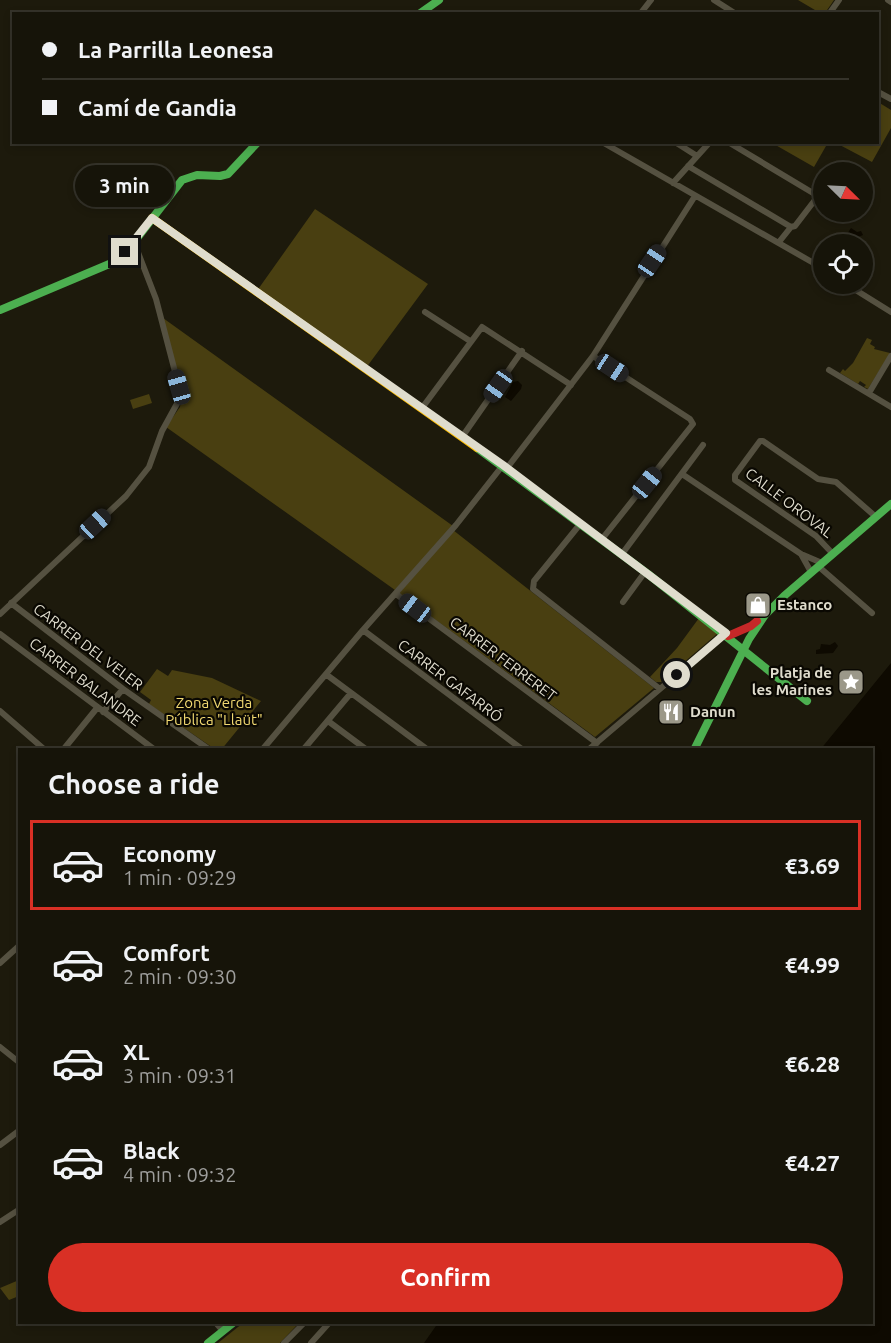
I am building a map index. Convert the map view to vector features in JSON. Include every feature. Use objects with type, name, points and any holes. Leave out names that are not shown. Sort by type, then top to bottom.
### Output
[{"type":"street","points":[[422,12],[439,0]]},
{"type":"street","points":[[642,12],[651,0]]},
{"type":"street","points":[[714,0],[733,12]]},
{"type":"street","points":[[0,310],[106,266],[119,258],[182,180],[197,175],[228,174],[256,144]]},
{"type":"street","points":[[605,144],[813,262]]},
{"type":"street","points":[[678,144],[697,156]]},
{"type":"street","points":[[673,183],[708,144]]},
{"type":"street","points":[[731,144],[816,194],[818,198],[779,242]]},
{"type":"street","points":[[688,166],[791,227]]},
{"type":"street","points":[[264,748],[363,630],[456,525],[571,385],[695,196]]},
{"type":"street","points":[[152,218],[505,466],[744,648],[807,701]]},
{"type":"street","points":[[0,614],[126,496],[149,467],[160,436],[179,400],[179,387],[156,299],[134,242]]},
{"type":"street","points":[[862,294],[891,312]]},
{"type":"street","points":[[425,312],[470,341]]},
{"type":"street","points":[[422,408],[480,328],[485,327],[571,385]]},
{"type":"street","points":[[462,437],[522,351]]},
{"type":"street","points":[[592,356],[690,419],[693,424],[602,539]]},
{"type":"street","points":[[869,393],[891,356]]},
{"type":"street","points":[[829,370],[891,407]]},
{"type":"street","name":"CALLE OROVAL","points":[[833,554],[816,536],[735,480],[735,475],[760,441],[818,479],[836,482],[876,517]]},
{"type":"street","points":[[622,554],[703,445]]},
{"type":"street","points":[[682,474],[801,554],[872,613]]},
{"type":"street","points":[[594,747],[660,689],[727,635],[751,626],[765,615],[891,504]]},
{"type":"street","points":[[581,523],[534,581],[533,589],[660,689]]},
{"type":"street","points":[[801,554],[817,567]]},
{"type":"street","points":[[624,602],[645,572]]},
{"type":"street","name":"CARRER FERRERET","points":[[396,594],[594,747]]},
{"type":"street","name":"CARRER DEL VELER","points":[[10,603],[123,689],[207,748]]},
{"type":"street","points":[[695,748],[744,648],[765,615]]},
{"type":"street","name":"CARRER GAFARRÓ","points":[[363,630],[521,748]]},
{"type":"street","name":"CARRER BALANDRE","points":[[0,634],[152,748]]},
{"type":"street","points":[[727,635],[736,651],[738,662]]},
{"type":"street","points":[[327,675],[425,748]]},
{"type":"street","points":[[65,748],[123,689]]},
{"type":"street","points":[[305,748],[351,693]]},
{"type":"street","points":[[0,711],[43,748]]},
{"type":"street","points":[[328,721],[364,748]]},
{"type":"street","points":[[0,963],[18,947]]},
{"type":"street","points":[[14,952],[18,955]]},
{"type":"street","points":[[0,1047],[18,1061]]},
{"type":"street","points":[[0,1145],[18,1132]]},
{"type":"street","points":[[0,1222],[18,1210]]},
{"type":"street","points":[[217,1324],[223,1331]]},
{"type":"street","points":[[208,1343],[232,1324]]},
{"type":"street","points":[[284,1343],[303,1324]]},
{"type":"street","points":[[311,1343],[328,1324]]},
{"type":"green space","points":[[798,0],[834,0],[826,12],[818,12]]},
{"type":"green space","points":[[879,103],[891,110],[891,128],[872,162],[838,144],[879,144]]},
{"type":"green space","points":[[774,144],[823,144],[826,146],[817,162],[813,162],[813,166]]},
{"type":"green space","points":[[315,209],[428,284],[363,372],[254,295]]},
{"type":"green space","points":[[163,318],[453,526],[395,590],[166,427],[180,407],[182,393]]},
{"type":"green space","points":[[867,338],[872,340],[870,344],[875,347],[874,349],[890,353],[868,389],[860,381],[858,384],[840,373],[853,363]]},
{"type":"green space","points":[[149,394],[152,403],[133,409],[130,400]]},
{"type":"green space","points":[[453,530],[654,688],[595,737],[399,593]]},
{"type":"green space","points":[[699,618],[717,634],[661,682],[656,682],[650,677],[677,648]]},
{"type":"green space","name":"Zona Verda Pública \"Llaüt\"","points":[[157,669],[168,676],[172,670],[212,678],[261,701],[223,748],[213,748],[149,704],[151,700],[140,692]]},
{"type":"green space","points":[[18,1280],[18,1296],[9,1300],[0,1288]]},
{"type":"green space","points":[[242,1324],[298,1324],[280,1343],[218,1343]]},
{"type":"shaded area","points":[[851,228],[857,232],[861,231],[862,234],[847,234]]},
{"type":"shaded area","points":[[518,381],[522,385],[521,389],[511,401],[505,397],[513,382]]},
{"type":"shaded area","points":[[835,642],[838,646],[833,653],[816,654],[821,644],[830,645]]},
{"type":"shaded area","points":[[891,663],[891,1343],[424,1343],[437,1324],[873,1324],[873,748],[822,748]]},
{"type":"traffic: fast","points":[[422,12],[439,0]]},
{"type":"traffic: fast","points":[[0,310],[114,262],[131,246],[182,180],[197,175],[228,174],[256,144]]},
{"type":"traffic: fast","points":[[477,448],[648,574],[807,701]]},
{"type":"traffic: fast","points":[[695,748],[749,639],[765,615],[891,504]]},
{"type":"traffic: fast","points":[[208,1343],[232,1324]]},
{"type":"traffic: slow","points":[[152,218],[477,448]]},
{"type":"traffic: jam","points":[[728,636],[757,621]]},
{"type":"place","name":"Estanco","points":[[758,605]]},
{"type":"place","name":"Platja de les Marines","points":[[851,682]]},
{"type":"place","name":"Danun","points":[[671,712]]},
{"type":"route","points":[[125,252],[152,218],[503,465],[726,633],[677,675]]}]
